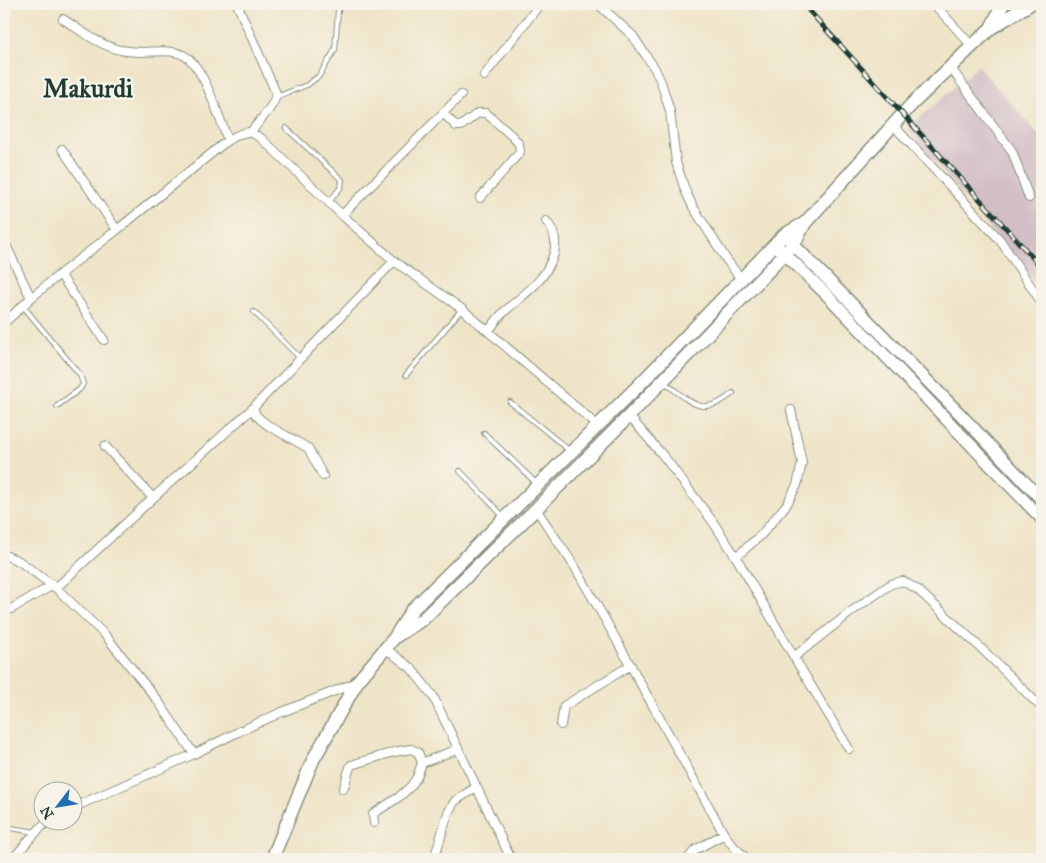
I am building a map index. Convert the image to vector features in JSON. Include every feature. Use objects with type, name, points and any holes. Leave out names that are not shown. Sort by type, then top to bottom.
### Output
[{"type":"main road","points":[[991,28],[1003,4]]},
{"type":"main road","points":[[272,859],[313,760],[357,682],[395,637],[412,610],[595,430],[780,240],[805,223],[907,109],[991,28],[1030,4]]},
{"type":"main road","points":[[395,637],[422,619],[629,416],[794,244],[805,223]]},
{"type":"main road","points":[[663,361],[672,370]]},
{"type":"main road","points":[[595,430],[602,442]]},
{"type":"street","points":[[237,4],[274,87],[276,98],[251,132]]},
{"type":"street","points":[[484,76],[540,4]]},
{"type":"street","points":[[598,4],[633,36],[655,69],[670,111],[676,162],[685,190],[726,259],[741,279]]},
{"type":"street","points":[[934,4],[972,46]]},
{"type":"street","points":[[63,19],[100,42],[119,49],[141,52],[164,51],[185,56],[195,66],[201,76],[215,105],[228,140]]},
{"type":"street","points":[[950,67],[1012,151],[1029,198]]},
{"type":"street","points":[[342,215],[461,95]]},
{"type":"street","points":[[443,113],[456,126],[461,126],[478,113],[486,113],[519,144],[520,152],[480,198]]},
{"type":"street","points":[[893,125],[1000,240],[1042,303]]},
{"type":"street","points":[[4,323],[60,274],[228,140],[243,132],[251,132],[261,138],[342,215],[394,260],[462,309],[488,331],[595,430]]},
{"type":"street","points":[[62,149],[117,230]]},
{"type":"street","points":[[488,331],[501,315],[542,278],[548,268],[556,243],[554,234],[546,221]]},
{"type":"street","points":[[780,240],[794,244],[1042,500]]},
{"type":"street","points":[[780,240],[784,254],[1042,519]]},
{"type":"street","points":[[4,241],[31,298]]},
{"type":"street","points":[[4,613],[54,587],[253,408],[394,260]]},
{"type":"street","points":[[60,274],[104,340]]},
{"type":"street","points":[[253,408],[256,415],[269,426],[308,448],[323,476]]},
{"type":"street","points":[[736,557],[761,535],[787,504],[797,484],[802,463],[791,410]]},
{"type":"street","points":[[629,416],[665,458],[713,522],[736,557],[849,749]]},
{"type":"street","points":[[105,446],[153,498]]},
{"type":"street","points":[[536,509],[574,567],[631,665],[724,834],[747,859]]},
{"type":"street","points":[[4,555],[19,560],[54,587],[105,635],[158,701],[194,754]]},
{"type":"street","points":[[794,657],[860,606],[892,584],[902,581],[918,590],[1042,708]]},
{"type":"street","points":[[385,648],[411,668],[433,696],[511,859]]},
{"type":"street","points":[[561,725],[564,706],[631,665]]},
{"type":"street","points":[[82,804],[194,754],[282,712],[357,682]]},
{"type":"street","points":[[343,789],[351,765],[394,752],[411,749],[418,752],[422,763],[417,777],[411,786],[373,814],[374,822]]},
{"type":"street","points":[[422,763],[458,749]]},
{"type":"street","points":[[434,859],[448,813],[454,801],[476,787]]},
{"type":"street","points":[[14,859],[36,832]]},
{"type":"street","points":[[688,859],[695,850],[724,834]]},
{"type":"lane","points":[[276,98],[307,85],[319,76],[335,50],[338,10]]},
{"type":"lane","points":[[286,128],[342,180],[341,186],[329,202]]},
{"type":"lane","points":[[23,306],[80,374],[83,384],[80,389],[57,406]]},
{"type":"lane","points":[[406,375],[462,309]]},
{"type":"lane","points":[[254,312],[300,358]]},
{"type":"lane","points":[[662,381],[694,405],[708,407],[733,394]]},
{"type":"lane","points":[[510,402],[572,453]]},
{"type":"lane","points":[[484,433],[539,485]]},
{"type":"lane","points":[[460,471],[505,518]]},
{"type":"lane","points":[[4,828],[36,832]]},
{"type":"shaded area","points":[[978,66],[1042,139],[1042,292],[908,129]]},
{"type":"railway","points":[[803,4],[1042,268]]},
{"type":"district","name":"Makurdi","points":[[88,88]]}]
